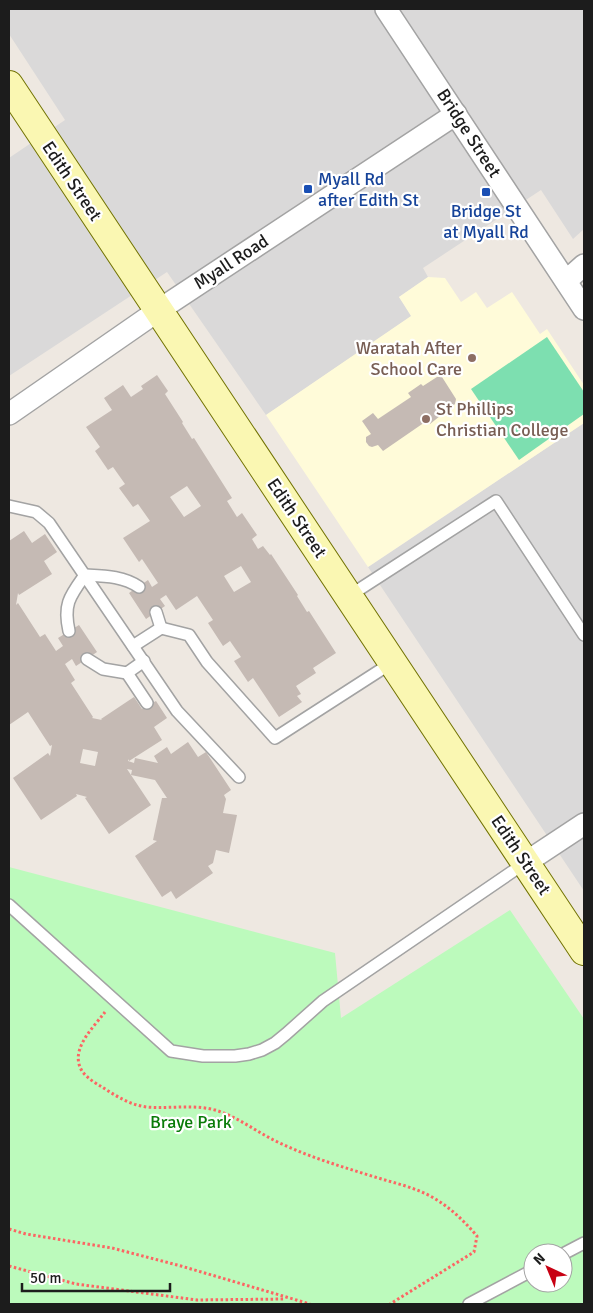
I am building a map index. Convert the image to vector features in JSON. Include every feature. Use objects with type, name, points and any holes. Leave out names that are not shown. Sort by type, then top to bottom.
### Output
[{"type":"main road","name":"Edith Street","points":[[9,85],[584,951]]},
{"type":"street","name":"Bridge Street","points":[[386,9],[584,309]]},
{"type":"street","name":"Myall Road","points":[[9,414],[159,310],[456,114]]},
{"type":"street","points":[[566,281],[584,265]]},
{"type":"street","points":[[526,863],[584,824]]},
{"type":"lane","points":[[349,596],[496,501],[584,634]]},
{"type":"lane","points":[[9,506],[36,512],[49,523],[178,711],[239,778]]},
{"type":"lane","points":[[85,575],[116,577],[133,582],[138,587]]},
{"type":"lane","points":[[69,631],[66,616],[70,596],[85,575]]},
{"type":"lane","points":[[156,612],[160,628]]},
{"type":"lane","points":[[134,646],[160,628],[189,635],[207,662],[275,738],[393,662]]},
{"type":"lane","points":[[87,659],[103,669],[127,672],[144,661]]},
{"type":"lane","points":[[127,672],[148,703]]},
{"type":"lane","points":[[9,905],[172,1051],[203,1056],[235,1056],[262,1050],[280,1039],[323,1001],[526,863]]},
{"type":"lane","points":[[469,1304],[523,1275]]},
{"type":"path","points":[[114,1000],[86,1036],[79,1049],[78,1062],[84,1074],[90,1079],[132,1104],[159,1107],[187,1106],[215,1110],[240,1120],[281,1144],[325,1162],[415,1189],[449,1209],[477,1236],[474,1252],[390,1304]]},
{"type":"path","points":[[9,1229],[26,1234],[112,1248],[310,1304]]},
{"type":"path","points":[[9,1266],[76,1284],[197,1300],[288,1298]]},
{"type":"shaded area","points":[[9,9],[584,9],[584,229],[573,239],[541,190],[423,268],[428,277],[399,297],[412,316],[266,415],[167,272],[9,376],[9,158],[65,120],[9,34]]},
{"type":"shaded area","name":"St Phillips Christian College","points":[[428,277],[445,278],[461,302],[476,292],[487,308],[512,292],[540,334],[547,329],[584,385],[584,423],[368,567],[266,415],[411,316],[399,297]]},
{"type":"shaded area","points":[[584,423],[584,891],[368,567]]},
{"type":"green space","points":[[547,337],[584,392],[584,414],[519,460],[471,389]]},
{"type":"green space","name":"Braye Park","points":[[9,867],[335,953],[341,1018],[510,910],[584,1019],[584,1304],[9,1304]]},
{"type":"building","points":[[157,375],[168,391],[165,394],[182,423],[192,439],[194,438],[232,498],[227,501],[237,517],[242,513],[257,535],[252,539],[258,549],[263,546],[271,554],[307,612],[309,611],[336,653],[313,668],[316,673],[296,686],[301,694],[297,696],[302,702],[279,717],[253,678],[248,682],[234,661],[241,657],[230,641],[223,646],[208,623],[213,620],[197,596],[176,610],[166,595],[160,599],[165,606],[146,619],[129,593],[148,580],[152,587],[158,583],[142,559],[139,562],[123,538],[150,521],[138,504],[133,507],[119,488],[125,484],[113,467],[108,470],[95,451],[100,447],[86,427],[112,410],[104,398],[123,385],[131,397],[143,389],[141,386]],"holes":[[[187,486],[201,506],[184,517],[170,497]],[[241,566],[251,582],[234,592],[224,576]]]},
{"type":"building","points":[[437,377],[442,377],[456,399],[455,404],[430,424],[428,420],[383,451],[378,445],[369,446],[366,442],[366,437],[371,434],[362,421],[373,413],[378,419],[411,397],[408,393],[421,384],[423,386]]},
{"type":"building","points":[[24,531],[32,543],[45,534],[57,552],[44,561],[52,574],[19,595],[18,593],[16,605],[18,603],[40,637],[45,634],[56,651],[63,646],[58,638],[79,625],[97,652],[76,666],[72,659],[65,664],[75,680],[71,683],[92,718],[102,720],[134,697],[142,709],[156,701],[167,718],[154,727],[162,740],[129,761],[128,759],[128,761],[134,763],[135,758],[158,763],[154,756],[167,747],[171,754],[188,742],[198,757],[206,752],[231,790],[224,795],[226,799],[223,813],[237,815],[229,853],[216,850],[213,863],[208,866],[213,873],[176,899],[171,891],[162,897],[135,856],[157,841],[153,840],[162,798],[167,798],[155,780],[131,775],[151,805],[109,834],[85,798],[87,797],[76,794],[77,796],[41,820],[13,778],[48,753],[50,756],[52,745],[50,746],[28,712],[9,725],[9,541]],"holes":[[[83,749],[98,752],[95,766],[80,763]]]},
{"type":"place","name":"Myall Rd after Edith St","points":[[308,189]]},
{"type":"place","name":"Bridge St at Myall Rd","points":[[486,192]]},
{"type":"place","name":"Waratah After School Care","points":[[472,358]]},
{"type":"place","name":"St Phillips Christian College","points":[[426,419]]}]
